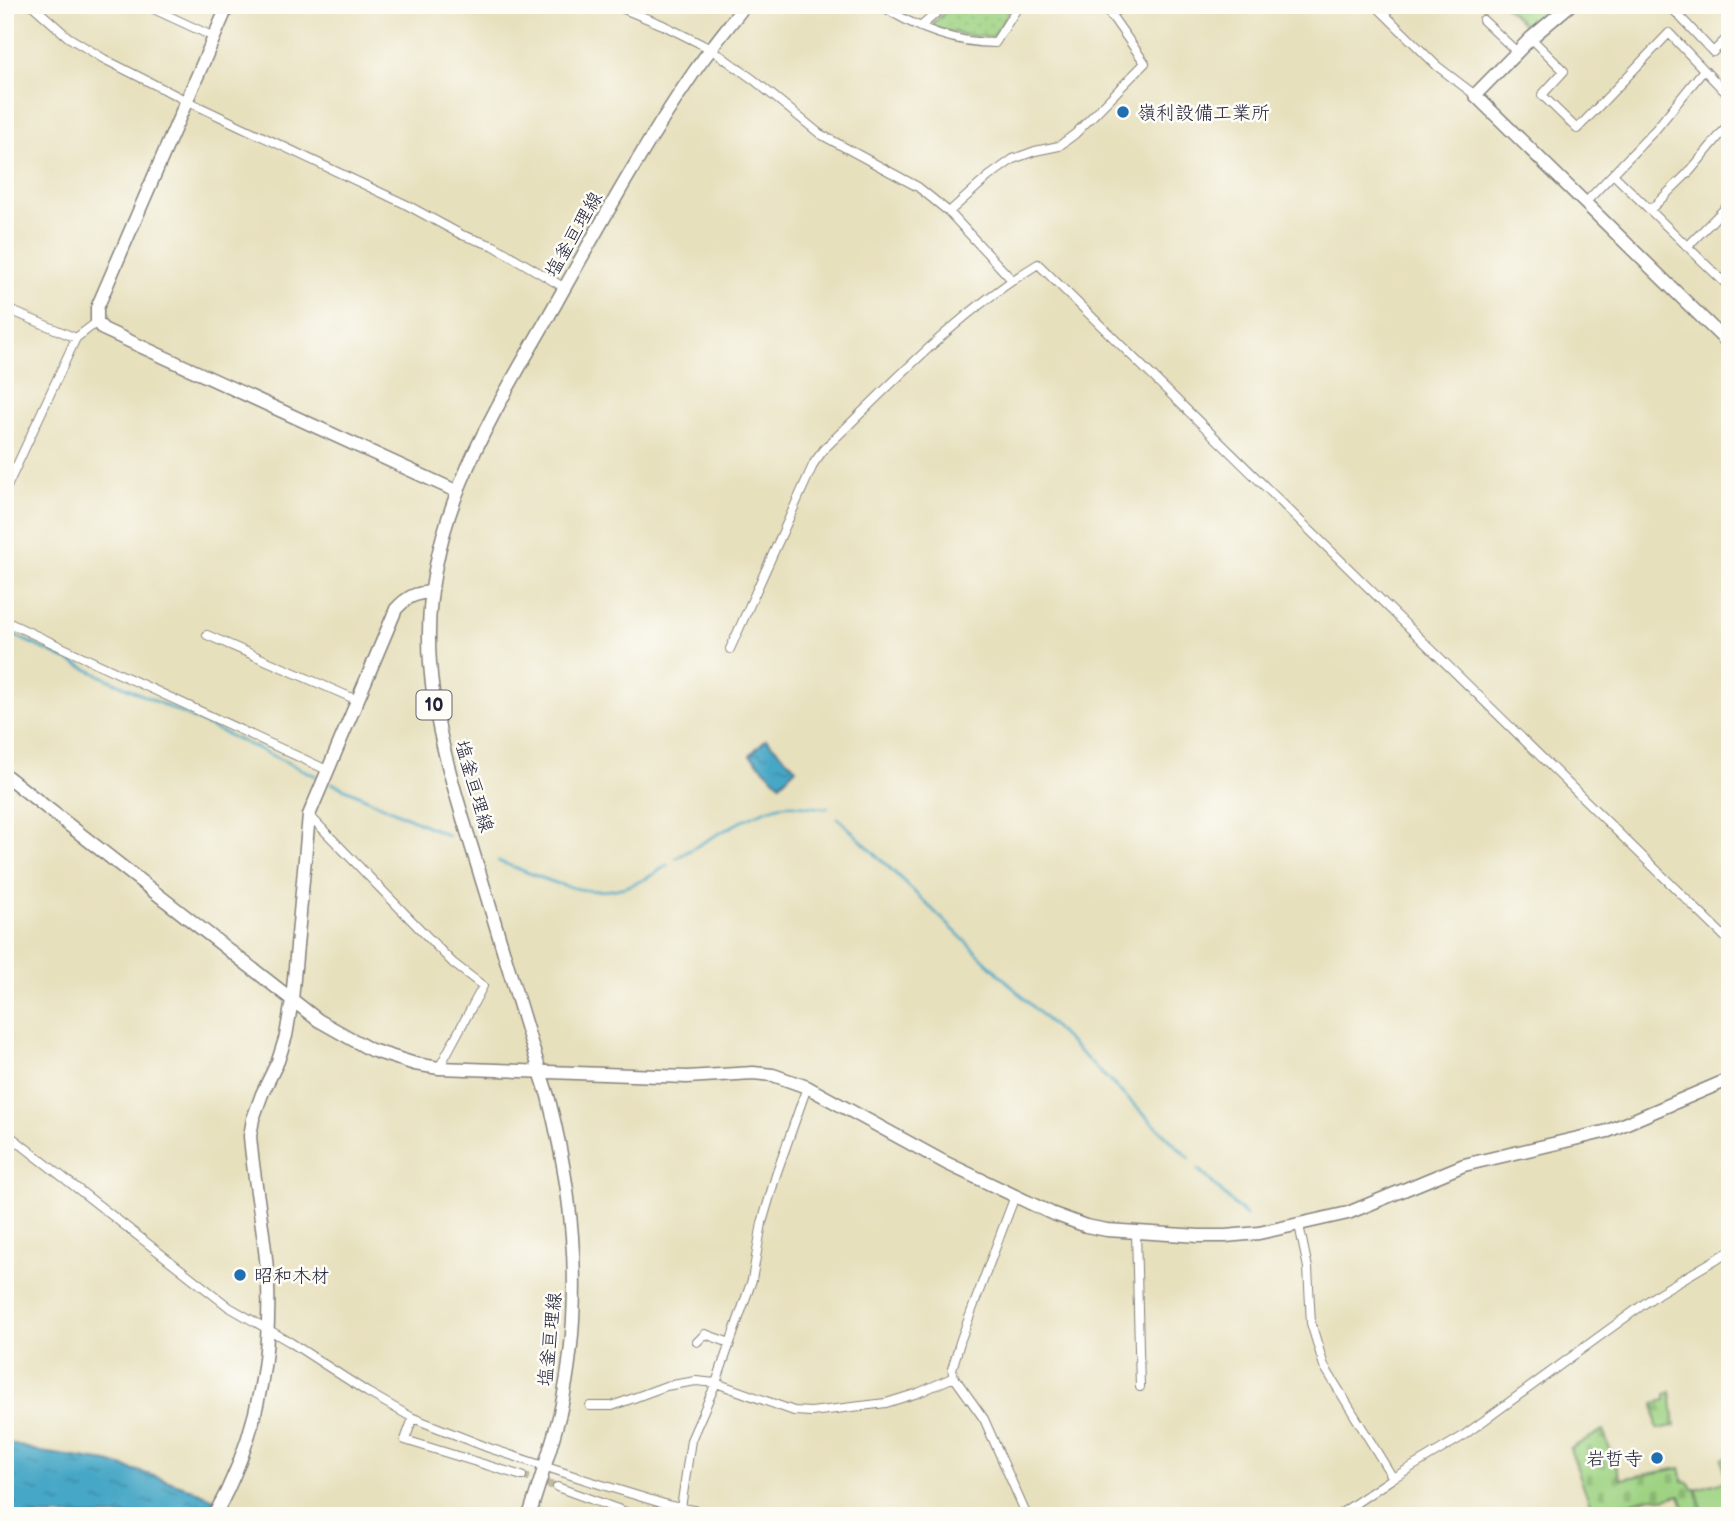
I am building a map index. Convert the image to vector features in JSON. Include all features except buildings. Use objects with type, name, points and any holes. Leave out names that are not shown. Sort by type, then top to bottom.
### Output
[{"type":"street","points":[[32,5],[68,37],[104,59],[405,204],[461,235],[494,246],[565,288]]},
{"type":"street","points":[[145,5],[214,37]]},
{"type":"street","points":[[228,5],[97,308],[97,322],[103,329],[456,491]]},
{"type":"street","points":[[614,5],[711,49],[820,134],[898,173],[949,212],[1012,280]]},
{"type":"street","name":"塩釜亘理線","points":[[528,1516],[560,1412],[572,1336],[575,1284],[573,1234],[558,1131],[438,725],[430,675],[431,592],[439,547],[456,491],[487,426],[632,169],[676,99],[745,5]]},
{"type":"street","points":[[880,5],[900,18],[937,34],[983,43],[995,43],[1018,5]]},
{"type":"street","points":[[920,27],[946,5]]},
{"type":"street","points":[[949,212],[1013,159],[1059,146],[1075,134],[1146,63],[1104,5]]},
{"type":"street","points":[[1111,16],[1122,5]]},
{"type":"street","points":[[1375,5],[1437,66],[1475,95],[1730,345]]},
{"type":"street","points":[[1475,95],[1531,38],[1570,5]]},
{"type":"street","points":[[1669,5],[1713,52],[1730,34]]},
{"type":"street","points":[[1483,20],[1517,52]]},
{"type":"street","points":[[1531,38],[1564,71],[1542,95],[1577,129],[1669,33],[1730,97]]},
{"type":"street","points":[[1585,203],[1656,129],[1703,71]]},
{"type":"street","points":[[1650,211],[1730,123]]},
{"type":"street","points":[[1613,174],[1728,284]]},
{"type":"street","points":[[1687,247],[1730,203]]},
{"type":"street","points":[[730,649],[814,463],[824,449],[944,333],[1012,280],[1038,264],[1730,942]]},
{"type":"street","points":[[5,308],[76,338]]},
{"type":"street","points":[[5,491],[76,338],[97,322]]},
{"type":"street","points":[[214,1516],[229,1490],[252,1431],[263,1377],[268,1285],[250,1136],[262,1094],[278,1061],[286,1036],[292,1000],[309,815],[396,609],[406,598],[431,592]]},
{"type":"street","points":[[5,621],[327,770]]},
{"type":"street","points":[[208,635],[357,700]]},
{"type":"street","points":[[5,775],[292,1000],[348,1038],[371,1050],[415,1064],[439,1068],[541,1074],[687,1077],[763,1073],[782,1077],[807,1087],[946,1163],[1068,1221],[1086,1226],[1136,1232],[1225,1236],[1299,1225],[1348,1213],[1464,1165],[1608,1131],[1730,1079]]},
{"type":"street","points":[[309,815],[453,963],[483,986],[439,1068]]},
{"type":"street","points":[[681,1508],[691,1440],[716,1383],[752,1280],[762,1223],[807,1087]]},
{"type":"street","points":[[5,1132],[229,1307],[412,1418],[489,1448],[671,1506],[727,1516]]},
{"type":"street","points":[[1015,1196],[952,1369],[954,1377],[984,1419],[1027,1516]]},
{"type":"street","points":[[1299,1225],[1308,1268],[1311,1323],[1324,1366],[1393,1478]]},
{"type":"street","points":[[1136,1232],[1140,1387]]},
{"type":"street","points":[[1337,1516],[1393,1478],[1460,1438],[1659,1293],[1730,1251]]},
{"type":"street","points":[[697,1342],[705,1334],[730,1343]]},
{"type":"street","points":[[590,1406],[612,1406],[695,1381],[716,1383],[794,1411],[811,1412],[886,1403],[918,1394],[954,1377]]},
{"type":"street","points":[[412,1418],[405,1440],[522,1476]]},
{"type":"street","points":[[557,1487],[637,1516]]},
{"type":"street","points":[[667,1516],[671,1506]]},
{"type":"green space","points":[[953,5],[1014,5],[992,38],[933,28],[933,23]]},
{"type":"green space","points":[[1504,5],[1557,5],[1529,30]]},
{"type":"green space","points":[[1671,1392],[1675,1426],[1657,1429],[1654,1403],[1666,1400],[1666,1394]]},
{"type":"green space","points":[[1603,1430],[1621,1479],[1680,1468],[1683,1481],[1696,1489],[1704,1516],[1686,1516],[1680,1495],[1664,1499],[1652,1497],[1593,1512],[1570,1449]]},
{"type":"green space","points":[[1730,1457],[1730,1516],[1704,1516],[1696,1489],[1725,1481],[1722,1459]]},
{"type":"water","points":[[766,739],[796,768],[780,784],[750,755]]},
{"type":"water","points":[[5,1442],[41,1452],[108,1462],[194,1490],[251,1516],[5,1516]]},
{"type":"waterway","points":[[5,631],[316,776]]},
{"type":"waterway","points":[[332,783],[449,836]]},
{"type":"waterway","points":[[676,858],[746,819],[774,808],[785,805],[828,808]]},
{"type":"waterway","points":[[838,818],[1189,1158]]},
{"type":"waterway","points":[[498,861],[563,885],[603,891],[623,888],[645,879],[667,865]]},
{"type":"waterway","points":[[1198,1169],[1246,1216]]},
{"type":"tunnel","points":[[522,1476],[557,1487]]},
{"type":"place","name":"嶺利設備工業所","points":[[1123,112]]},
{"type":"place","name":"昭和木材","points":[[240,1275]]},
{"type":"place","name":"岩哲寺","points":[[1657,1458]]}]
